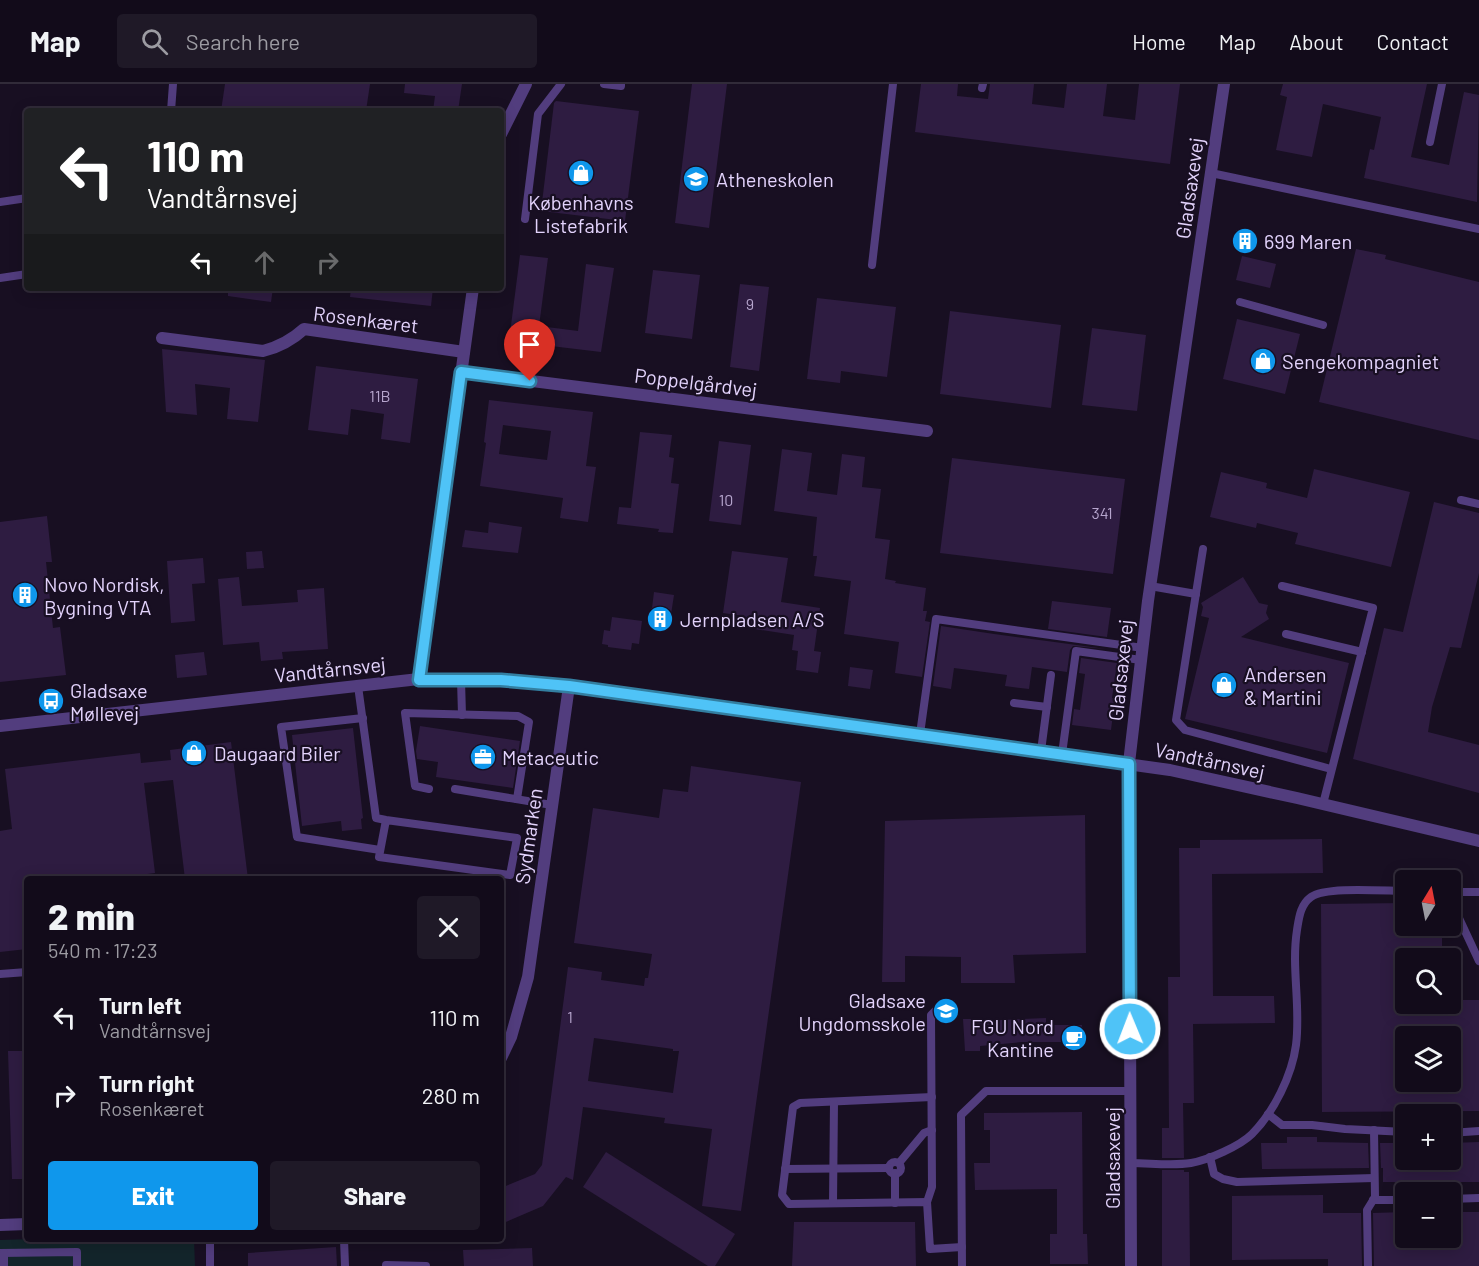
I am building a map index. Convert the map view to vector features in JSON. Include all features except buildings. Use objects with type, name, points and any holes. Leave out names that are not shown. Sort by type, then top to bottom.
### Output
[{"type":"street","points":[[504,128],[526,84]]},
{"type":"street","name":"Gladsaxevej","points":[[1131,1266],[1129,764],[1150,586],[1224,84]]},
{"type":"street","points":[[419,680],[473,291]]},
{"type":"street","name":"Rosenkæret","points":[[162,338],[263,351],[292,339],[304,329],[464,352]]},
{"type":"street","name":"Poppelgårdvej","points":[[461,372],[927,431]]},
{"type":"street","name":"Vandtårnsvej","points":[[0,726],[419,680],[501,680],[569,686],[1170,770],[1479,841]]},
{"type":"street","name":"Sydmarken","points":[[504,1052],[512,1037],[528,977],[569,686]]},
{"type":"street","points":[[0,1225],[24,1224]]},
{"type":"lane","points":[[171,108],[173,84]]},
{"type":"lane","points":[[525,219],[538,114],[561,84]]},
{"type":"lane","points":[[604,84],[621,86],[621,84]]},
{"type":"lane","points":[[872,265],[893,84]]},
{"type":"lane","points":[[1430,141],[1442,84]]},
{"type":"lane","points":[[1211,173],[1479,229]]},
{"type":"lane","points":[[0,202],[24,198]]},
{"type":"lane","points":[[0,278],[24,274]]},
{"type":"lane","points":[[1240,302],[1323,325]]},
{"type":"lane","points":[[1461,500],[1479,504]]},
{"type":"lane","points":[[1203,549],[1176,720],[1185,729],[1331,769]]},
{"type":"lane","points":[[1150,586],[1196,594]]},
{"type":"lane","points":[[1282,586],[1373,608],[1323,804]]},
{"type":"lane","points":[[920,734],[936,619],[1142,654]]},
{"type":"lane","points":[[1286,634],[1362,652]]},
{"type":"lane","points":[[1062,754],[1076,651],[1142,654]]},
{"type":"lane","points":[[1041,751],[1051,675]]},
{"type":"lane","points":[[461,680],[462,715]]},
{"type":"lane","points":[[358,686],[376,818],[517,838],[510,875],[379,857],[386,820]]},
{"type":"lane","points":[[1014,703],[1047,707]]},
{"type":"lane","points":[[429,789],[415,786],[405,713],[518,716],[529,722],[517,799]]},
{"type":"lane","points":[[363,718],[281,727],[297,837],[380,850]]},
{"type":"lane","points":[[455,789],[552,805]]},
{"type":"lane","points":[[1131,1163],[1190,1163],[1210,1157],[1245,1140],[1252,1134],[1268,1114],[1290,1070],[1296,1045],[1295,943],[1304,904],[1317,893],[1395,891]]},
{"type":"lane","points":[[1461,892],[1479,892]]},
{"type":"lane","points":[[1461,922],[1479,961]]},
{"type":"lane","points":[[0,974],[24,972]]},
{"type":"lane","points":[[938,1008],[931,1015],[932,1187],[927,1202],[930,1249],[962,1247]]},
{"type":"lane","points":[[962,1266],[961,1115],[987,1091],[1131,1091]]},
{"type":"lane","points":[[927,1202],[789,1203],[782,1196],[793,1107],[800,1103],[932,1097]]},
{"type":"lane","points":[[833,1203],[834,1102]]},
{"type":"lane","points":[[1268,1114],[1282,1125],[1395,1131]]},
{"type":"lane","points":[[785,1169],[834,1168],[892,1171],[897,1174],[901,1171],[899,1163],[924,1133],[932,1130]]},
{"type":"lane","points":[[1368,1266],[1367,1210],[1373,1200],[1374,1130]]},
{"type":"lane","points":[[1461,1132],[1479,1131]]},
{"type":"lane","points":[[1210,1157],[1214,1174],[1222,1179],[1237,1182],[1374,1178]]},
{"type":"lane","points":[[892,1171],[895,1203]]},
{"type":"lane","points":[[1461,1199],[1479,1198]]},
{"type":"lane","points":[[1373,1200],[1395,1200]]},
{"type":"lane","points":[[210,1242],[210,1266]]},
{"type":"lane","points":[[344,1242],[345,1266]]},
{"type":"lane","points":[[4,1266],[2,1252],[77,1252],[77,1266]]},
{"type":"lane","points":[[386,1265],[426,1266]]},
{"type":"shaded area","points":[[0,1240],[194,1242],[195,1266],[0,1266]]},
{"type":"place","name":"Københavns Listefabrik","points":[[581,173]]},
{"type":"place","name":"Atheneskolen","points":[[696,179]]},
{"type":"place","name":"699 Maren","points":[[1245,241]]},
{"type":"place","name":"Sengekompagniet","points":[[1263,361]]},
{"type":"place","name":"Novo Nordisk, Bygning VTA","points":[[25,595]]},
{"type":"place","name":"Jernpladsen A/S","points":[[660,619]]},
{"type":"place","name":"Andersen & Martini","points":[[1224,685]]},
{"type":"place","name":"Gladsaxe Møllevej","points":[[51,701]]},
{"type":"place","name":"Daugaard Biler","points":[[194,753]]},
{"type":"place","name":"Metaceutic","points":[[483,757]]},
{"type":"place","name":"Gladsaxe Ungdomsskole","points":[[946,1011]]},
{"type":"place","name":"FGU Nord Kantine","points":[[1074,1038]]},
{"type":"route","points":[[530,381],[461,372],[419,680],[501,680],[569,686],[1129,764],[1130,1029]]}]
